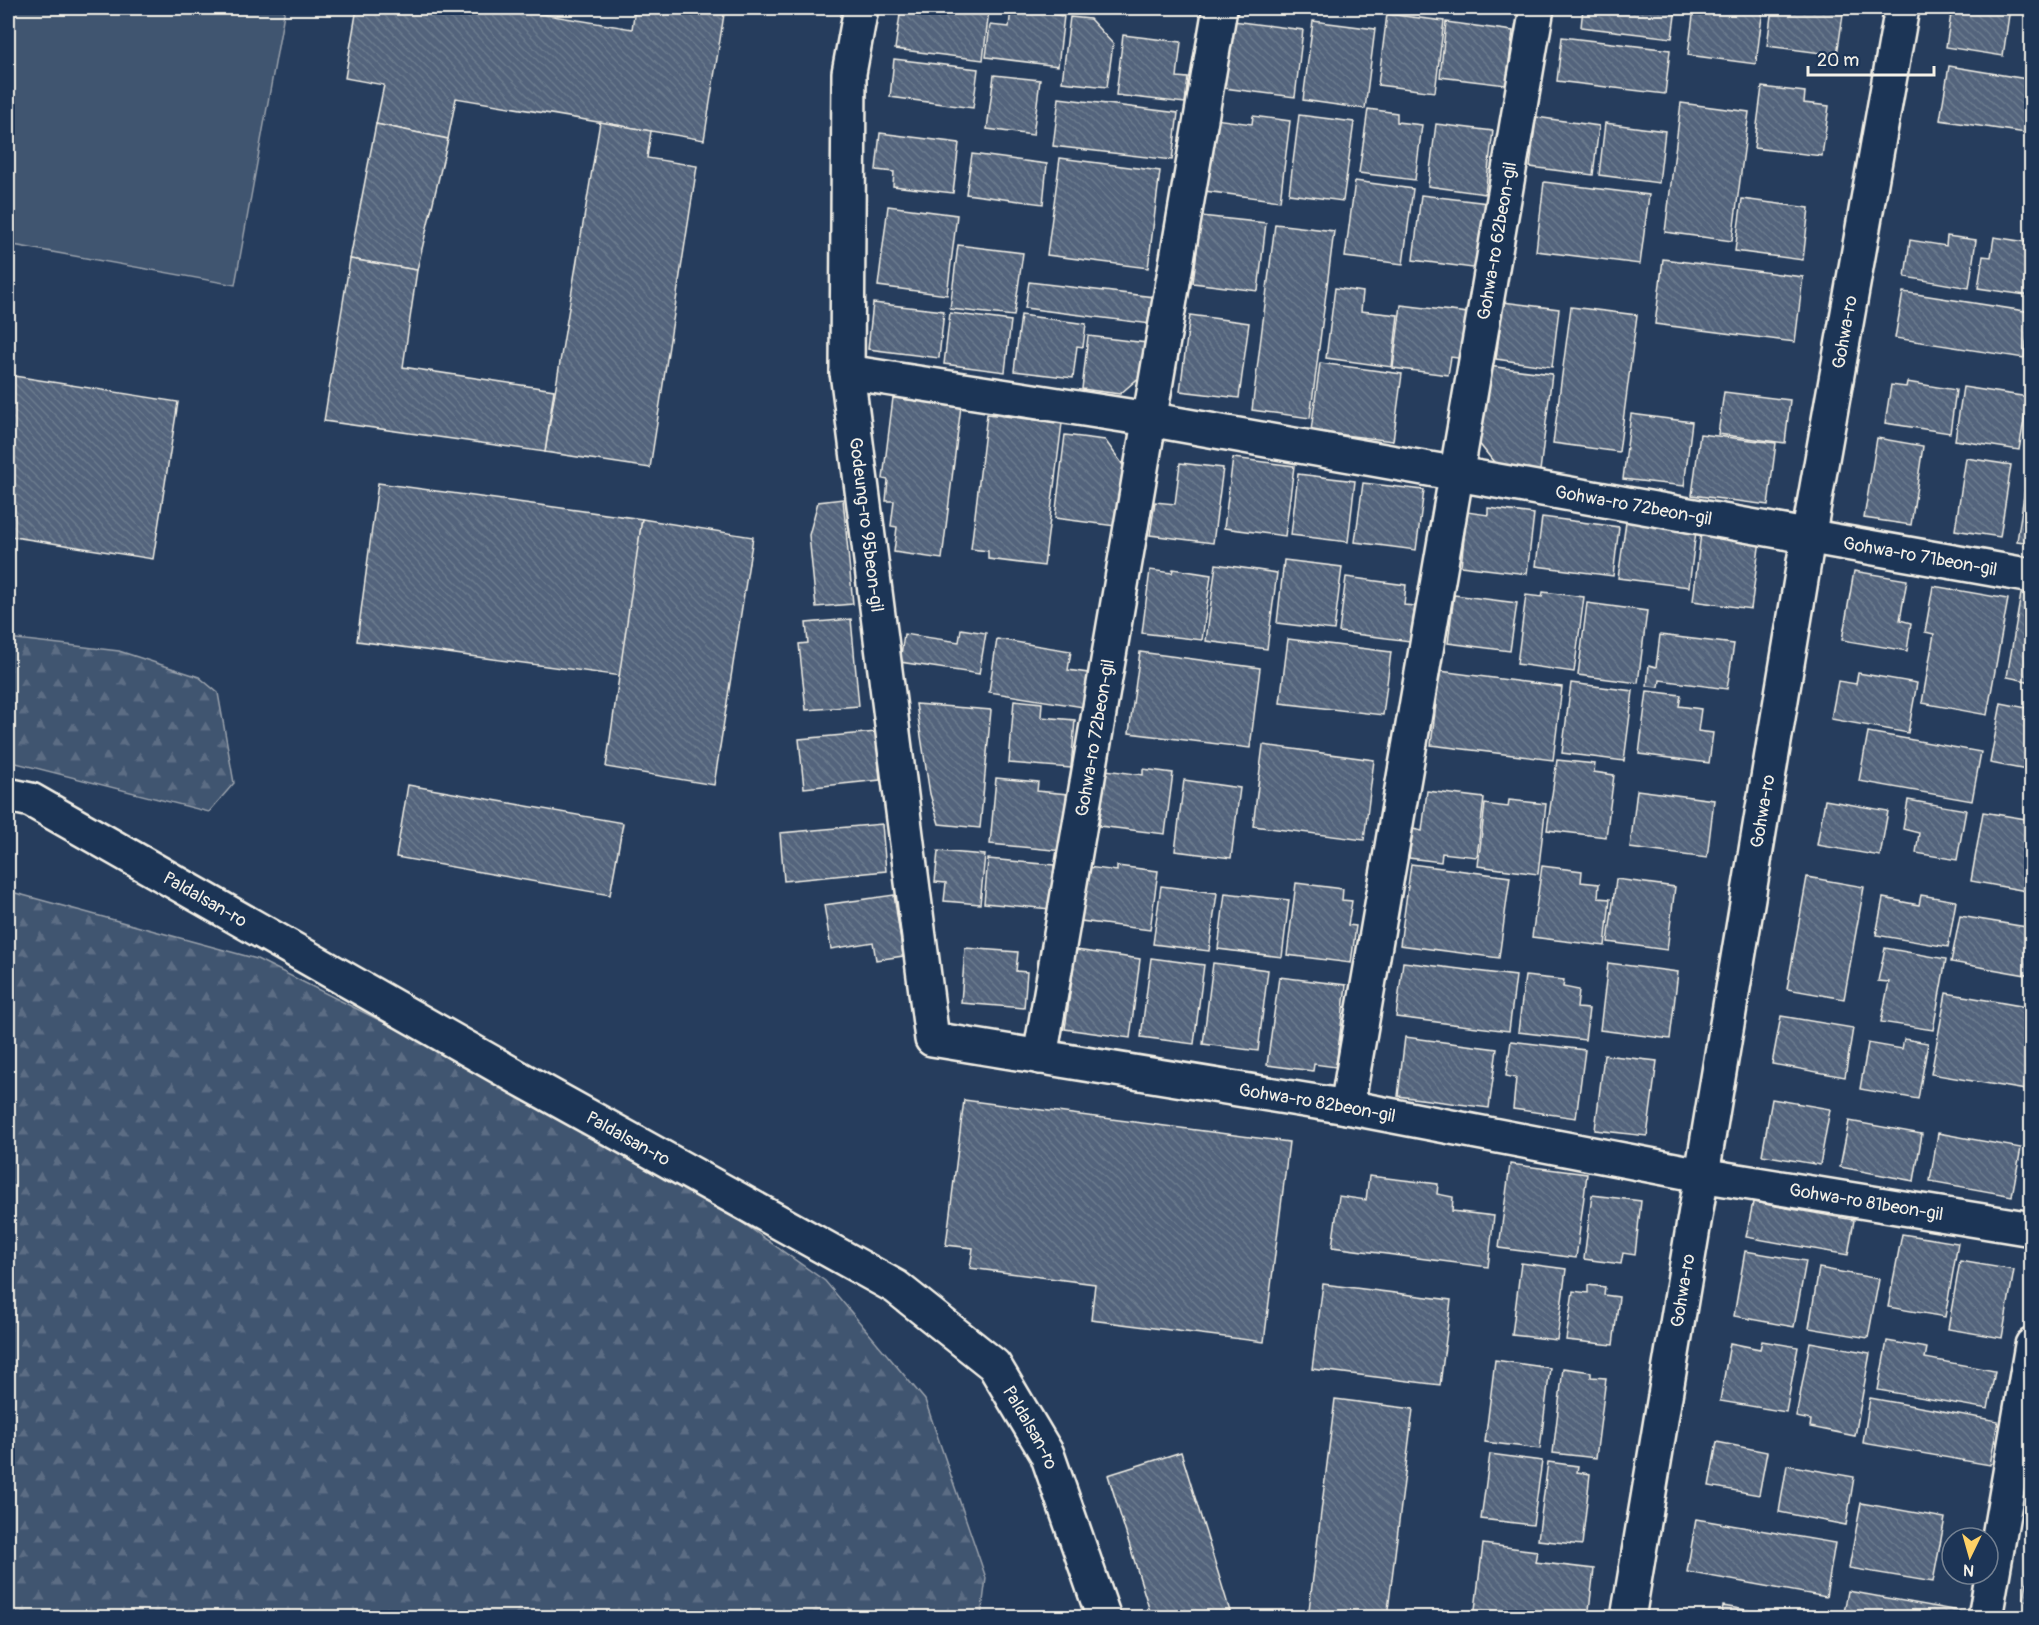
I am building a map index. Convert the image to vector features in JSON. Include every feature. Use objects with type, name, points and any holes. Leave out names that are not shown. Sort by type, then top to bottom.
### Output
[{"type":"street","name":"Godeung-ro 95beon-gil","points":[[861,8],[849,73],[847,372],[932,1039]]},
{"type":"street","points":[[1148,419],[1220,8]]},
{"type":"street","name":"Gohwa-ro 62beon-gil","points":[[1458,474],[1537,8]]},
{"type":"street","name":"Gohwa-ro","points":[[1628,1617],[1808,538],[1902,8]]},
{"type":"street","name":"Gohwa-ro 72beon-gil","points":[[847,372],[1148,419],[1808,538]]},
{"type":"street","name":"Gohwa-ro 72beon-gil","points":[[1040,1057],[1148,419]]},
{"type":"street","points":[[1347,1107],[1458,474]]},
{"type":"street","name":"Gohwa-ro 71beon-gil","points":[[1808,538],[2031,576]]},
{"type":"street","name":"Paldalsan-ro","points":[[8,795],[31,800],[489,1061],[897,1287],[994,1365],[1047,1454],[1104,1617]]},
{"type":"street","name":"Gohwa-ro 82beon-gil","points":[[932,1039],[1347,1107],[1701,1175]]},
{"type":"street","name":"Gohwa-ro 81beon-gil","points":[[1701,1175],[2031,1229]]},
{"type":"street","points":[[1985,1617],[2031,1346]]},
{"type":"green space","points":[[8,8],[285,8],[235,285],[8,244]]},
{"type":"green space","points":[[8,638],[119,651],[199,677],[218,693],[234,783],[209,812],[8,761]]},
{"type":"green space","points":[[8,891],[257,959],[641,1151],[825,1281],[925,1400],[986,1578],[981,1617],[8,1617]]},
{"type":"building","points":[[357,8],[505,8],[632,29],[635,8],[725,8],[704,140],[456,98],[448,139],[376,124],[384,85],[345,78]]},
{"type":"building","points":[[901,8],[989,10],[983,60],[895,49]]},
{"type":"building","points":[[1583,8],[1676,8],[1672,38],[1581,27]]},
{"type":"building","points":[[1694,8],[1763,8],[1756,64],[1688,55]]},
{"type":"building","points":[[1772,8],[1844,8],[1837,55],[1767,46]]},
{"type":"building","points":[[1952,8],[2010,8],[2003,56],[1946,47]]},
{"type":"building","points":[[1011,9],[1064,16],[1058,66],[986,57],[990,25],[1009,27]]},
{"type":"building","points":[[1387,14],[1444,21],[1435,92],[1378,85]]},
{"type":"building","points":[[1070,17],[1090,19],[1113,44],[1107,87],[1062,82]]},
{"type":"building","points":[[2032,19],[2032,64],[2024,63]]},
{"type":"building","points":[[1233,21],[1303,30],[1295,97],[1224,88]]},
{"type":"building","points":[[1313,21],[1375,29],[1365,109],[1303,100]]},
{"type":"building","points":[[1446,22],[1513,31],[1506,85],[1440,77]]},
{"type":"building","points":[[1123,35],[1181,42],[1177,77],[1188,78],[1185,103],[1116,95]]},
{"type":"building","points":[[1562,37],[1670,50],[1665,94],[1557,81]]},
{"type":"building","points":[[894,59],[978,69],[973,108],[890,97]]},
{"type":"building","points":[[1949,66],[2032,80],[2032,134],[1940,120]]},
{"type":"building","points":[[994,75],[1040,80],[1033,135],[987,129]]},
{"type":"building","points":[[1762,87],[1805,92],[1804,103],[1829,106],[1822,156],[1754,148]]},
{"type":"building","points":[[1059,98],[1178,113],[1172,160],[1053,146]]},
{"type":"building","points":[[1681,103],[1749,112],[1732,241],[1665,232]]},
{"type":"building","points":[[1368,109],[1397,113],[1397,122],[1422,125],[1415,180],[1359,173]]},
{"type":"building","points":[[1299,115],[1354,122],[1343,201],[1289,194]]},
{"type":"building","points":[[1253,116],[1290,121],[1280,201],[1205,191],[1215,119],[1252,124]]},
{"type":"building","points":[[1536,117],[1599,126],[1593,175],[1530,167]]},
{"type":"building","points":[[600,122],[651,131],[647,158],[697,166],[650,468],[545,452]]},
{"type":"building","points":[[1605,123],[1665,131],[1659,183],[1599,175]]},
{"type":"building","points":[[376,124],[448,139],[417,270],[350,259]]},
{"type":"building","points":[[1436,124],[1493,131],[1485,194],[1428,186]]},
{"type":"building","points":[[880,133],[959,143],[953,193],[893,186],[894,172],[876,170]]},
{"type":"building","points":[[972,154],[1047,164],[1043,204],[966,194]]},
{"type":"building","points":[[1060,158],[1160,171],[1148,268],[1047,255]]},
{"type":"building","points":[[1355,181],[1413,189],[1403,264],[1345,257]]},
{"type":"building","points":[[1544,182],[1649,195],[1640,264],[1536,251]]},
{"type":"building","points":[[1421,195],[1488,203],[1480,269],[1413,260]]},
{"type":"building","points":[[1742,199],[1809,208],[1803,260],[1735,251]]},
{"type":"building","points":[[888,206],[957,215],[947,295],[878,286]]},
{"type":"building","points":[[1201,216],[1266,223],[1258,291],[1193,283]]},
{"type":"building","points":[[1275,224],[1334,231],[1310,418],[1252,410]]},
{"type":"building","points":[[1947,236],[1976,240],[1969,288],[1905,277],[1910,240],[1946,246]]},
{"type":"building","points":[[1994,237],[2032,243],[2032,296],[1978,288],[1983,256],[1991,257]]},
{"type":"building","points":[[958,245],[1023,253],[1014,316],[950,309]]},
{"type":"building","points":[[350,259],[417,270],[403,367],[554,390],[545,452],[324,421]]},
{"type":"building","points":[[1663,259],[1803,277],[1795,342],[1655,324]]},
{"type":"building","points":[[1029,282],[1154,297],[1151,324],[1025,308]]},
{"type":"building","points":[[1335,288],[1363,292],[1361,311],[1398,315],[1392,367],[1326,358]]},
{"type":"building","points":[[1903,292],[2031,312],[2024,358],[1895,338]]},
{"type":"building","points":[[1503,302],[1559,309],[1552,367],[1496,359]]},
{"type":"building","points":[[873,303],[944,311],[939,358],[868,349]]},
{"type":"building","points":[[1401,305],[1476,314],[1470,360],[1451,357],[1448,375],[1393,368]]},
{"type":"building","points":[[1571,307],[1637,315],[1619,452],[1553,443]]},
{"type":"building","points":[[950,313],[1011,321],[1005,372],[944,364]]},
{"type":"building","points":[[1021,315],[1086,324],[1083,347],[1077,346],[1073,378],[1014,371]]},
{"type":"building","points":[[1190,315],[1249,323],[1239,398],[1180,391]]},
{"type":"building","points":[[1088,336],[1147,343],[1143,374],[1120,394],[1082,389]]},
{"type":"building","points":[[1320,363],[1402,374],[1393,441],[1311,431]]},
{"type":"building","points":[[1488,366],[1552,374],[1540,471],[1497,466],[1478,442]]},
{"type":"building","points":[[8,375],[178,402],[153,559],[8,536]]},
{"type":"building","points":[[1907,382],[1956,390],[1950,433],[1885,423],[1891,385],[1906,387]]},
{"type":"building","points":[[1963,387],[2028,397],[2019,450],[1955,440]]},
{"type":"building","points":[[1724,392],[1790,400],[1785,443],[1718,434]]},
{"type":"building","points":[[893,398],[961,406],[942,559],[894,552],[897,527],[891,526],[894,501],[886,501],[888,480],[883,479]]},
{"type":"building","points":[[987,414],[1062,423],[1044,566],[988,559],[988,551],[971,549]]},
{"type":"building","points":[[1631,414],[1692,422],[1684,486],[1623,479]]},
{"type":"building","points":[[1700,434],[1776,443],[1768,505],[1692,495]]},
{"type":"building","points":[[1065,435],[1105,440],[1123,465],[1115,526],[1055,518]]},
{"type":"building","points":[[1877,438],[1923,446],[1911,525],[1864,518]]},
{"type":"building","points":[[2032,444],[2032,543],[2017,541]]},
{"type":"building","points":[[1233,458],[1294,466],[1285,536],[1224,528]]},
{"type":"building","points":[[1966,458],[2011,465],[2000,537],[1955,530]]},
{"type":"building","points":[[1180,463],[1223,468],[1213,543],[1150,535],[1155,502],[1175,504]]},
{"type":"building","points":[[1298,474],[1355,481],[1348,542],[1291,535]]},
{"type":"building","points":[[378,483],[642,519],[621,676],[357,641]]},
{"type":"building","points":[[1363,483],[1424,490],[1416,550],[1355,542]]},
{"type":"building","points":[[843,499],[853,604],[816,607],[809,535],[818,502]]},
{"type":"building","points":[[1488,508],[1534,514],[1527,574],[1461,566],[1467,512],[1488,515]]},
{"type":"building","points":[[1542,517],[1619,527],[1613,576],[1536,566]]},
{"type":"building","points":[[642,519],[753,537],[714,785],[606,767]]},
{"type":"building","points":[[1626,522],[1696,531],[1689,587],[1618,578]]},
{"type":"building","points":[[1701,533],[1760,540],[1751,609],[1693,601]]},
{"type":"building","points":[[1284,560],[1342,567],[1334,630],[1277,623]]},
{"type":"building","points":[[1216,564],[1277,573],[1267,649],[1206,641]]},
{"type":"building","points":[[1173,569],[1211,575],[1202,640],[1142,633],[1150,570],[1172,573]]},
{"type":"building","points":[[1854,571],[1907,580],[1900,620],[1911,623],[1907,651],[1842,640]]},
{"type":"building","points":[[1346,577],[1406,585],[1404,605],[1415,606],[1410,641],[1339,632]]},
{"type":"building","points":[[1933,586],[2008,599],[1987,715],[1922,703],[1934,634],[1925,632]]},
{"type":"building","points":[[1543,592],[1584,597],[1574,672],[1517,664],[1526,595],[1542,597]]},
{"type":"building","points":[[2021,594],[2032,596],[2032,682],[2007,677]]},
{"type":"building","points":[[1454,595],[1517,603],[1510,651],[1448,643]]},
{"type":"building","points":[[1587,603],[1647,611],[1638,683],[1578,675]]},
{"type":"building","points":[[851,619],[859,706],[806,710],[799,644],[808,643],[806,623]]},
{"type":"building","points":[[961,629],[986,633],[979,674],[900,662],[904,634],[959,642]]},
{"type":"building","points":[[1660,635],[1734,644],[1727,689],[1660,680],[1659,687],[1647,686],[1649,665],[1656,667]]},
{"type":"building","points":[[997,639],[1071,651],[1068,670],[1088,673],[1083,707],[989,692]]},
{"type":"building","points":[[1288,639],[1391,652],[1383,715],[1280,703]]},
{"type":"building","points":[[1140,652],[1260,668],[1250,748],[1129,733]]},
{"type":"building","points":[[1440,671],[1562,687],[1553,760],[1431,745]]},
{"type":"building","points":[[1858,673],[1917,683],[1908,733],[1831,719],[1838,681],[1856,684]]},
{"type":"building","points":[[1571,683],[1633,691],[1624,761],[1562,753]]},
{"type":"building","points":[[1647,691],[1681,695],[1679,706],[1701,709],[1698,731],[1713,733],[1709,763],[1639,754]]},
{"type":"building","points":[[1014,700],[1042,703],[1041,717],[1075,720],[1071,768],[1009,763]]},
{"type":"building","points":[[2001,703],[2032,709],[2032,771],[1990,763]]},
{"type":"building","points":[[916,704],[991,710],[980,828],[939,824],[930,794]]},
{"type":"building","points":[[876,732],[880,780],[804,788],[799,739]]},
{"type":"building","points":[[1868,732],[1981,752],[1972,801],[1859,781]]},
{"type":"building","points":[[1263,745],[1374,760],[1364,840],[1253,826]]},
{"type":"building","points":[[1557,760],[1595,764],[1594,772],[1614,775],[1606,837],[1547,830]]},
{"type":"building","points":[[1143,769],[1173,773],[1165,834],[1099,826],[1106,770],[1143,775]]},
{"type":"building","points":[[996,778],[1038,782],[1037,791],[1068,794],[1063,851],[990,844]]},
{"type":"building","points":[[1184,780],[1240,788],[1231,858],[1175,851]]},
{"type":"building","points":[[408,785],[623,823],[610,895],[396,857]]},
{"type":"building","points":[[1637,790],[1714,800],[1707,858],[1630,848]]},
{"type":"building","points":[[1427,791],[1484,798],[1477,857],[1442,853],[1441,862],[1409,858],[1413,829],[1422,831]]},
{"type":"building","points":[[1509,800],[1546,804],[1538,874],[1478,866],[1485,804],[1508,807]]},
{"type":"building","points":[[1825,800],[1888,811],[1880,856],[1817,845]]},
{"type":"building","points":[[1908,800],[1966,810],[1957,860],[1916,853],[1919,833],[1903,829]]},
{"type":"building","points":[[1983,812],[2032,820],[2032,892],[1971,881]]},
{"type":"building","points":[[882,824],[886,871],[784,881],[780,833]]},
{"type":"building","points":[[938,851],[985,855],[980,904],[944,901],[946,883],[935,882]]},
{"type":"building","points":[[988,859],[1054,865],[1051,909],[984,903]]},
{"type":"building","points":[[1411,864],[1510,877],[1499,958],[1400,945]]},
{"type":"building","points":[[1117,866],[1158,871],[1150,930],[1081,921],[1088,867],[1117,871]]},
{"type":"building","points":[[1542,866],[1582,871],[1581,882],[1599,884],[1598,898],[1610,899],[1605,946],[1532,937]]},
{"type":"building","points":[[1807,877],[1864,887],[1844,999],[1787,989]]},
{"type":"building","points":[[1616,879],[1675,887],[1667,950],[1608,942]]},
{"type":"building","points":[[1296,883],[1343,889],[1342,900],[1352,901],[1348,925],[1356,926],[1351,963],[1287,955]]},
{"type":"building","points":[[1161,886],[1217,893],[1209,951],[1153,944]]},
{"type":"building","points":[[1225,893],[1289,900],[1282,957],[1218,949]]},
{"type":"building","points":[[894,895],[903,956],[876,960],[873,942],[831,949],[824,905]]},
{"type":"building","points":[[1921,895],[1956,901],[1948,947],[1876,935],[1883,898],[1919,905]]},
{"type":"building","points":[[1960,916],[2032,928],[2032,976],[1951,962]]},
{"type":"building","points":[[965,948],[1018,952],[1016,971],[1027,972],[1024,1008],[961,1003]]},
{"type":"building","points":[[1885,948],[1946,959],[1933,1030],[1881,1022],[1889,982],[1878,981]]},
{"type":"building","points":[[1076,950],[1140,959],[1130,1038],[1065,1029]]},
{"type":"building","points":[[1151,958],[1204,965],[1194,1044],[1141,1037]]},
{"type":"building","points":[[1403,962],[1516,976],[1509,1031],[1396,1017]]},
{"type":"building","points":[[1213,963],[1268,970],[1258,1051],[1203,1044]]},
{"type":"building","points":[[1608,963],[1678,972],[1670,1039],[1600,1030]]},
{"type":"building","points":[[1525,976],[1564,980],[1563,987],[1579,990],[1577,1008],[1589,1009],[1585,1040],[1518,1032]]},
{"type":"building","points":[[1279,977],[1346,985],[1336,1067],[1314,1064],[1313,1071],[1267,1065]]},
{"type":"building","points":[[1946,993],[2032,1008],[2032,1091],[1931,1074]]},
{"type":"building","points":[[1781,1016],[1853,1028],[1845,1077],[1772,1064]]},
{"type":"building","points":[[1405,1037],[1497,1049],[1489,1108],[1398,1096]]},
{"type":"building","points":[[1904,1039],[1928,1043],[1918,1099],[1860,1089],[1868,1043],[1902,1049]]},
{"type":"building","points":[[1511,1041],[1585,1050],[1576,1118],[1513,1109],[1516,1078],[1506,1076]]},
{"type":"building","points":[[1604,1055],[1657,1061],[1647,1136],[1595,1130]]},
{"type":"building","points":[[1772,1099],[1830,1109],[1820,1165],[1762,1155]]},
{"type":"building","points":[[964,1100],[1289,1142],[1264,1342],[1091,1320],[1095,1284],[970,1268],[973,1248],[946,1245]]},
{"type":"building","points":[[1849,1121],[1922,1134],[1914,1181],[1840,1167]]},
{"type":"building","points":[[1938,1133],[2021,1148],[2012,1196],[1930,1181]]},
{"type":"building","points":[[1510,1164],[1587,1174],[1576,1258],[1499,1248]]},
{"type":"building","points":[[1369,1176],[1438,1184],[1437,1194],[1453,1197],[1452,1211],[1494,1216],[1488,1267],[1332,1247],[1339,1196],[1366,1200]]},
{"type":"building","points":[[1592,1195],[1641,1201],[1635,1255],[1623,1253],[1621,1264],[1584,1259]]},
{"type":"building","points":[[1753,1202],[1854,1220],[1848,1255],[1746,1237]]},
{"type":"building","points":[[1902,1234],[1958,1243],[1945,1317],[1888,1307]]},
{"type":"building","points":[[1745,1251],[1806,1261],[1794,1327],[1734,1316]]},
{"type":"building","points":[[1960,1261],[2014,1270],[2002,1338],[1948,1329]]},
{"type":"building","points":[[1521,1263],[1566,1269],[1557,1340],[1512,1335]]},
{"type":"building","points":[[1819,1268],[1879,1279],[1868,1338],[1809,1328]]},
{"type":"building","points":[[1323,1284],[1451,1300],[1440,1385],[1312,1369]]},
{"type":"building","points":[[1588,1285],[1605,1287],[1604,1295],[1619,1297],[1613,1345],[1566,1340],[1573,1291],[1588,1293]]},
{"type":"building","points":[[1762,1341],[1798,1347],[1786,1412],[1720,1401],[1730,1343],[1760,1349]]},
{"type":"building","points":[[1887,1341],[1927,1348],[1925,1358],[1995,1371],[1988,1409],[1878,1390]]},
{"type":"building","points":[[1810,1342],[1870,1353],[1855,1436],[1810,1427],[1811,1420],[1796,1417]]},
{"type":"building","points":[[1495,1360],[1550,1368],[1540,1449],[1485,1442]]},
{"type":"building","points":[[1563,1368],[1591,1372],[1591,1377],[1606,1378],[1596,1458],[1553,1453]]},
{"type":"building","points":[[1870,1398],[1998,1421],[1990,1465],[1863,1443]]},
{"type":"building","points":[[1335,1399],[1413,1409],[1387,1618],[1308,1618]]},
{"type":"building","points":[[1717,1442],[1767,1452],[1759,1495],[1709,1486]]},
{"type":"building","points":[[1181,1452],[1232,1618],[1152,1618],[1108,1475]]},
{"type":"building","points":[[1490,1454],[1542,1461],[1533,1525],[1481,1519]]},
{"type":"building","points":[[1548,1462],[1578,1466],[1577,1472],[1590,1474],[1582,1545],[1538,1540]]},
{"type":"building","points":[[1787,1465],[1854,1477],[1846,1525],[1779,1512]]},
{"type":"building","points":[[1861,1503],[1945,1518],[1944,1526],[1940,1526],[1940,1545],[1933,1582],[1849,1568]]},
{"type":"building","points":[[1696,1519],[1835,1543],[1826,1597],[1687,1572]]},
{"type":"building","points":[[1483,1544],[1537,1551],[1535,1562],[1594,1569],[1588,1618],[1474,1618]]},
{"type":"building","points":[[2030,1557],[2032,1558],[2032,1602],[2024,1600]]},
{"type":"building","points":[[1848,1591],[1959,1611],[1958,1618],[1843,1618]]},
{"type":"building","points":[[1723,1606],[1792,1618],[1721,1618]]},
{"type":"building","points":[[2016,1612],[2032,1614],[2032,1618],[2016,1618]]}]
